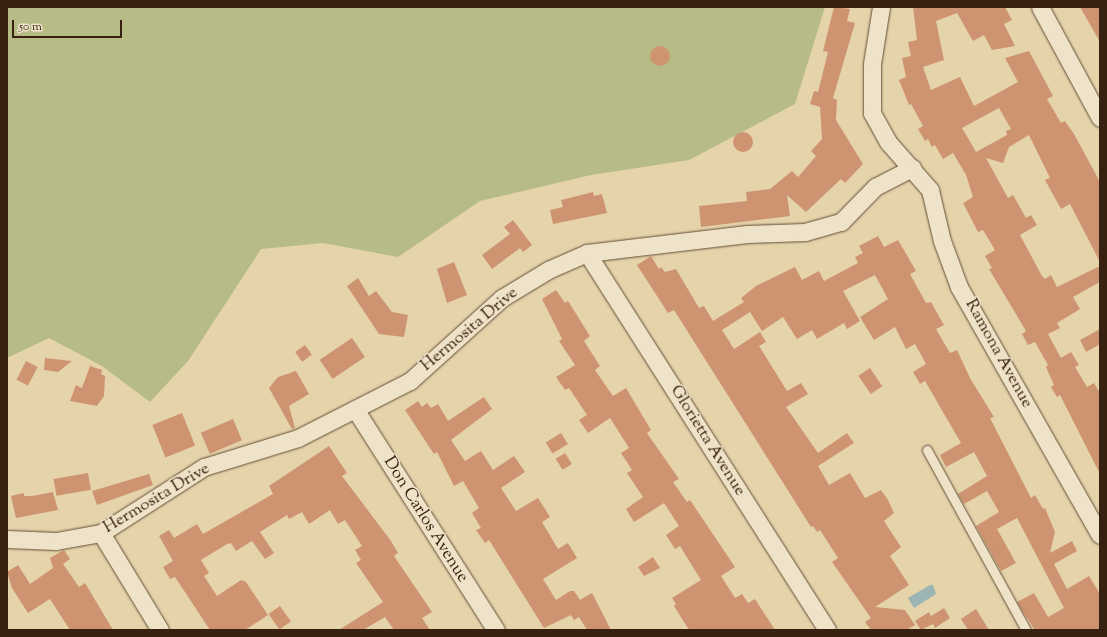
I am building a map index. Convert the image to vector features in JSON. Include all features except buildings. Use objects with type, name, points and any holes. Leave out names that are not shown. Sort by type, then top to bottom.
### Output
[{"type":"street","points":[[881,7],[872,64],[872,113],[888,142],[912,168]]},
{"type":"street","points":[[1040,7],[1100,118]]},
{"type":"street","name":"Hermosita Drive","points":[[7,539],[56,541],[101,533],[204,467],[298,438],[410,381],[502,298],[548,270],[587,253],[747,234],[805,232],[841,222],[875,187],[912,168]]},
{"type":"street","name":"Ramona Avenue","points":[[912,168],[930,190],[942,242],[959,286],[1100,535]]},
{"type":"street","name":"Glorietta Avenue","points":[[587,253],[827,630]]},
{"type":"street","name":"Don Carlos Avenue","points":[[355,409],[496,630]]},
{"type":"street","points":[[101,533],[160,630]]},
{"type":"lane","points":[[927,450],[1026,630]]},
{"type":"green space","points":[[7,7],[825,7],[795,104],[689,160],[591,175],[480,201],[398,257],[323,243],[261,249],[188,361],[150,402],[102,366],[49,338],[7,358]]},
{"type":"water","points":[[930,585],[933,585],[936,594],[914,608],[908,598]]}]
